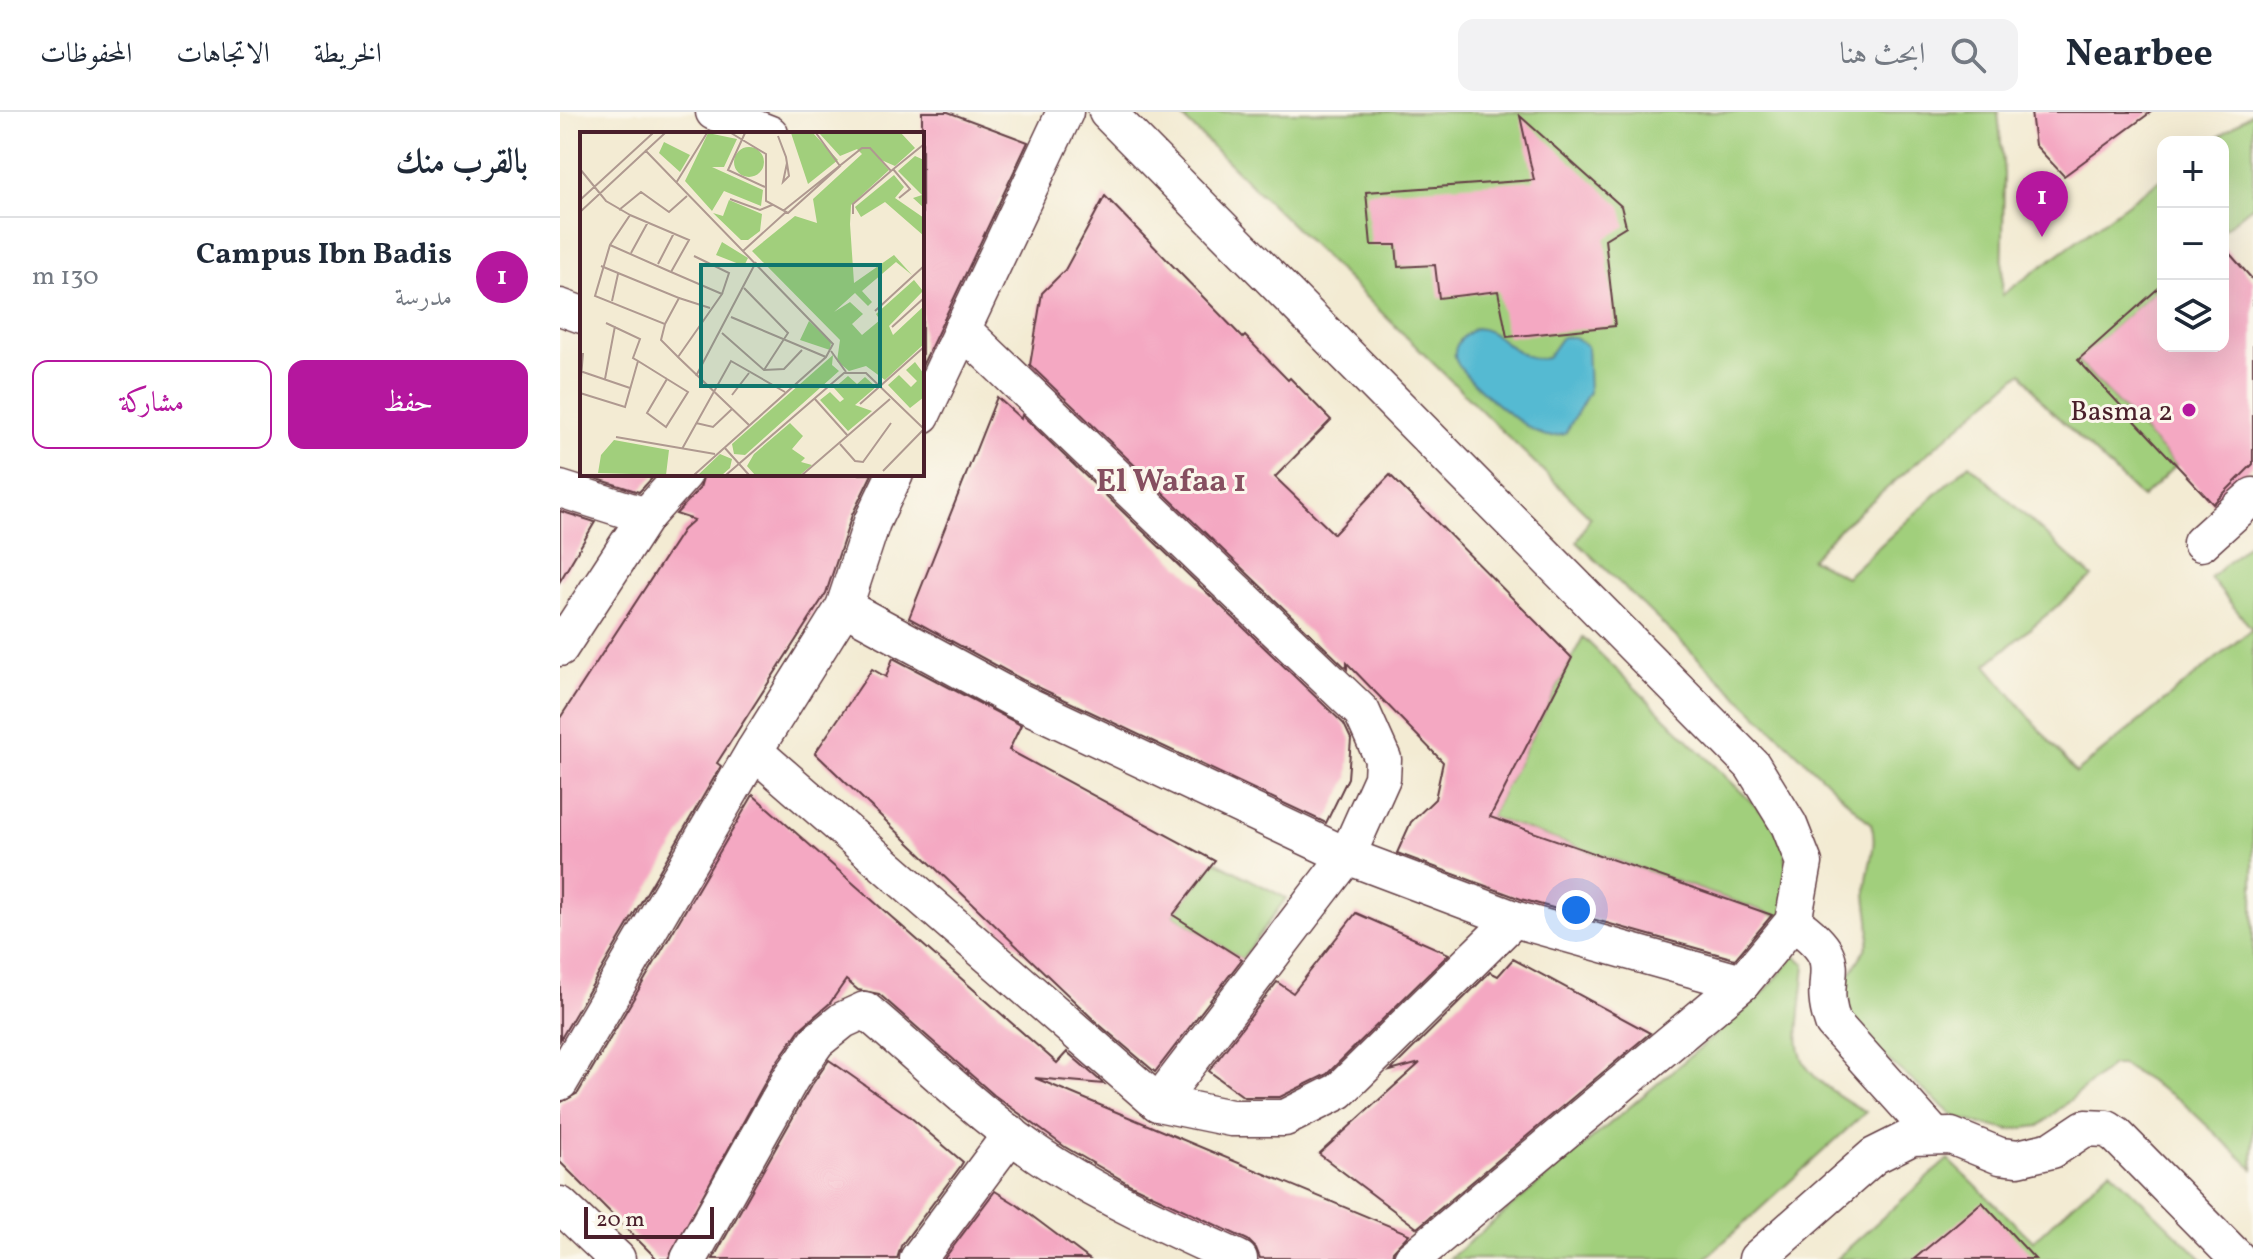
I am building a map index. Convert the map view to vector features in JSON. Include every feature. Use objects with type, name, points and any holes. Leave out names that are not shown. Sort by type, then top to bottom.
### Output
[{"type":"street","points":[[714,112],[765,132]]},
{"type":"street","points":[[924,411],[1065,112]]},
{"type":"street","points":[[1107,112],[1752,765],[1789,825],[1804,863],[1793,922],[1742,983],[1412,1259]]},
{"type":"street","points":[[560,307],[580,314]]},
{"type":"street","points":[[962,329],[1362,712],[1383,759],[1382,778],[1347,856],[1158,1103]]},
{"type":"street","points":[[560,648],[646,516],[682,476]]},
{"type":"street","points":[[560,1082],[754,751],[844,607],[872,522],[894,476]]},
{"type":"street","points":[[560,489],[646,516]]},
{"type":"street","points":[[2201,543],[2253,496]]},
{"type":"street","points":[[844,607],[1014,699],[1347,856],[1514,919],[1742,983]]},
{"type":"street","points":[[754,751],[1158,1103],[1231,1118],[1285,1118],[1339,1091],[1514,919]]},
{"type":"street","points":[[1793,922],[1813,936],[1828,959],[1831,972],[1826,1005],[1833,1023],[1933,1134]]},
{"type":"street","points":[[689,1259],[791,1078],[817,1041],[843,1020],[865,1010],[1011,1134],[1117,1203],[1239,1259]]},
{"type":"street","points":[[1757,1259],[1874,1156],[1912,1137],[1933,1134],[1968,1140],[1983,1150],[2018,1158],[2052,1150],[2085,1128],[2107,1129],[2238,1259]]},
{"type":"street","points":[[918,1259],[1011,1134]]},
{"type":"street","points":[[560,1205],[617,1259]]},
{"type":"green space","points":[[1177,112],[1998,112],[2004,174],[2002,295],[2157,182],[2157,289],[2078,361],[2176,465],[2142,498],[2044,404],[2022,372],[1837,531],[1811,559],[1846,577],[1969,464],[2092,577],[1986,665],[2076,773],[2252,629],[2210,578],[2253,540],[2253,1169],[2181,1101],[2122,1065],[2112,1065],[2039,1126],[2008,1130],[1956,1118],[1854,1031],[1839,996],[1868,940],[1870,927],[1866,891],[1874,841],[1871,824],[1577,542],[1590,517]]},
{"type":"green space","points":[[2253,112],[2253,206],[2229,225],[2229,136],[2220,136]]},
{"type":"green space","points":[[1583,637],[1766,816],[1786,843],[1786,919],[1490,817]]},
{"type":"green space","points":[[1215,861],[1286,898],[1242,959],[1173,915]]},
{"type":"green space","points":[[1795,956],[1805,964],[1799,1018],[1800,1053],[1819,1080],[1866,1112],[1705,1259],[1449,1259],[1758,999]]},
{"type":"green space","points":[[1948,1159],[2033,1241],[2110,1170],[2202,1259],[1836,1259]]},
{"type":"water","points":[[1475,328],[1493,334],[1526,356],[1536,358],[1547,358],[1562,337],[1574,337],[1587,346],[1589,392],[1565,434],[1549,436],[1525,425],[1468,377],[1459,365],[1455,352],[1460,340]]},
{"type":"building","points":[[922,112],[948,112],[1028,142],[924,362],[924,132]]},
{"type":"building","points":[[2031,112],[2151,112],[2064,176],[2035,145]]},
{"type":"building","points":[[1520,116],[1621,206],[1626,226],[1605,239],[1615,326],[1507,337],[1498,291],[1439,298],[1435,265],[1398,267],[1396,245],[1371,245],[1366,192],[1534,180]]},
{"type":"building","points":[[1105,196],[1243,338],[1245,336],[1331,420],[1275,477],[1334,534],[1390,475],[1572,658],[1490,817],[1772,915],[1735,959],[1521,899],[1397,853],[1411,822],[1435,799],[1443,762],[1347,663],[1347,669],[1030,365],[1042,293],[1065,270]]},
{"type":"building","name":"Basma 2","points":[[2229,253],[2253,280],[2253,464],[2213,504],[2078,360],[2157,289],[2157,352],[2229,352]]},
{"type":"building","points":[[997,397],[1021,419],[1022,415],[1344,724],[1351,739],[1348,778],[1326,823],[1023,680],[909,618]]},
{"type":"building","points":[[588,476],[654,476],[639,492]]},
{"type":"building","points":[[703,476],[871,476],[852,515],[826,593],[717,763],[721,766],[560,1040],[560,718],[683,530],[694,520],[676,514],[700,488]]},
{"type":"building","points":[[560,511],[595,522],[560,581]]},
{"type":"building","points":[[893,658],[1021,725],[1009,750],[1215,861],[1173,915],[1242,959],[1155,1072],[1095,1021],[815,753],[872,669],[886,677]]},
{"type":"building","points":[[753,795],[1057,1063],[1067,1052],[1104,1084],[1035,1078],[1409,1234],[1393,1251],[1392,1259],[1260,1258],[1248,1240],[1131,1185],[1065,1147],[994,1095],[879,994],[858,990],[846,980],[830,1003],[800,1029],[774,1066],[668,1259],[657,1259],[560,1162],[560,1103],[578,1093]]},
{"type":"building","points":[[1356,913],[1449,954],[1327,1074],[1280,1097],[1244,1097],[1209,1071],[1277,982],[1293,993]]},
{"type":"building","points":[[1513,959],[1650,1033],[1417,1228],[1319,1154],[1420,1063],[1390,1071],[1490,972],[1498,976]]},
{"type":"building","points":[[829,1060],[909,1116],[963,1162],[901,1246],[897,1259],[713,1259],[809,1089]]},
{"type":"building","points":[[995,1191],[1016,1204],[1089,1259],[944,1259]]},
{"type":"building","points":[[1982,1202],[2035,1259],[1914,1259],[1950,1229]]},
{"type":"place","name":"Campus Ibn Badis","points":[[2042,237]]},
{"type":"place","name":"Basma 2","points":[[2189,410]]},
{"type":"district","name":"El Wafaa 1","points":[[1171,480]]}]
